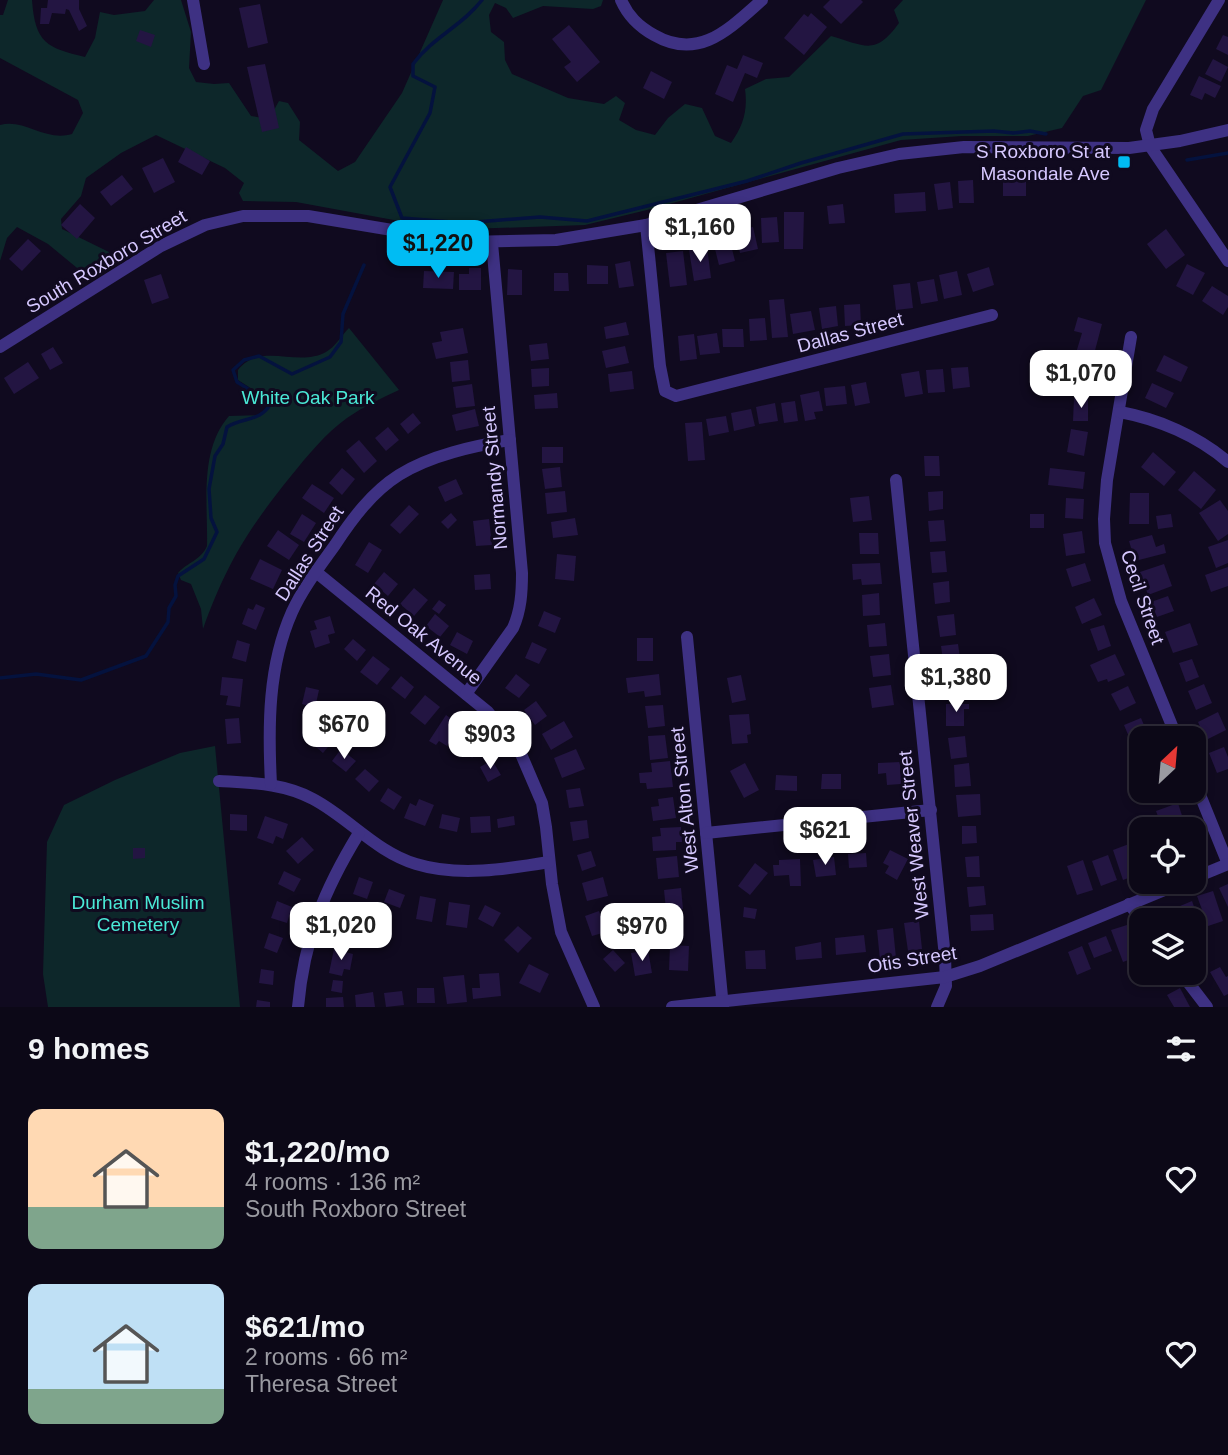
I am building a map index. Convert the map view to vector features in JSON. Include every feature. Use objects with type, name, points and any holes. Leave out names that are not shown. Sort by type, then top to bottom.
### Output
[{"type":"street","points":[[193,0],[204,64]]},
{"type":"street","points":[[621,0],[629,16],[646,30],[677,45],[688,46],[708,40],[738,21],[762,0]]},
{"type":"street","points":[[1219,0],[1153,109],[1146,130],[1150,146],[1228,261]]},
{"type":"street","name":"South Roxboro Street","points":[[0,347],[161,246],[185,233],[222,219],[261,214],[308,216],[424,237],[492,243],[556,240],[646,225],[838,168],[899,154],[964,147],[1104,149],[1150,146],[1228,130]]},
{"type":"street","name":"Dallas Street","points":[[646,225],[660,366],[665,391],[676,396],[992,315]]},
{"type":"street","name":"Normandy Street","points":[[466,694],[513,628],[520,605],[522,573],[492,243]]},
{"type":"street","name":"Cecil Street","points":[[1131,337],[1107,480],[1105,543],[1121,601],[1172,726]]},
{"type":"street","points":[[1120,412],[1158,422],[1180,432],[1215,451],[1228,462]]},
{"type":"street","name":"Dallas Street","points":[[271,784],[269,718],[276,660],[293,609],[348,525],[377,492],[400,474],[424,463],[510,440]]},
{"type":"street","name":"West Weaver Street","points":[[896,480],[931,810],[945,977],[944,993],[937,1007]]},
{"type":"street","name":"Red Oak Avenue","points":[[316,572],[488,712],[521,754],[542,803],[561,932],[594,1007]]},
{"type":"street","name":"West Alton Street","points":[[687,637],[723,1004]]},
{"type":"street","points":[[219,781],[271,784],[310,797],[359,833],[395,855],[416,864],[436,868],[492,871],[549,862]]},
{"type":"street","points":[[1203,803],[1228,864],[1206,873]]},
{"type":"street","points":[[706,833],[931,810]]},
{"type":"street","points":[[298,1007],[308,941],[316,916],[328,887],[359,833]]},
{"type":"street","name":"Otis Street","points":[[672,1007],[723,1004],[945,977],[1154,894]]},
{"type":"street","points":[[1129,904],[1132,908]]},
{"type":"street","points":[[1190,985],[1207,1007]]},
{"type":"green space","points":[[8,0],[32,0],[36,26],[45,41],[61,50],[85,57],[95,38],[100,12],[114,15],[145,11],[154,0],[181,0],[191,32],[189,68],[196,82],[229,83],[251,116],[269,119],[279,101],[288,103],[300,122],[299,140],[338,171],[355,162],[402,93],[443,0],[603,0],[601,6],[593,9],[543,6],[513,18],[506,8],[495,3],[489,15],[491,32],[504,42],[505,60],[512,74],[568,98],[604,104],[616,96],[625,103],[619,120],[636,130],[655,135],[668,118],[685,104],[702,108],[715,136],[731,143],[744,118],[745,89],[766,79],[789,77],[831,36],[862,45],[876,44],[899,23],[894,10],[903,0],[1146,0],[1101,90],[1083,96],[1062,128],[1028,136],[901,140],[585,225],[469,229],[410,223],[296,202],[243,201],[239,193],[244,183],[225,168],[156,135],[121,153],[86,178],[81,196],[61,219],[62,229],[109,252],[107,260],[88,277],[48,244],[17,227],[7,238],[0,261],[0,125],[18,125],[62,136],[72,134],[83,113],[78,100],[0,58],[0,15],[3,15]]},
{"type":"green space","name":"White Oak Park","points":[[349,328],[399,390],[339,424],[297,468],[262,513],[240,548],[220,586],[203,629],[201,609],[191,584],[181,580],[178,573],[201,555],[207,546],[207,478],[213,445],[229,416],[260,415],[266,408],[266,398],[238,380],[238,370],[257,357],[303,357],[326,352]]},
{"type":"green space","name":"Durham Muslim Cemetery","points":[[215,746],[240,1007],[48,1007],[43,974],[47,842],[64,805],[180,753]]},
{"type":"building","points":[[48,0],[79,0],[79,9],[87,26],[79,31],[66,9],[65,14],[52,13],[49,24],[40,24],[41,8],[47,8]]},
{"type":"building","points":[[830,0],[863,2],[841,24],[823,7]]},
{"type":"building","points":[[260,4],[268,43],[248,48],[239,8]]},
{"type":"building","points":[[811,13],[827,27],[804,55],[784,38],[804,14],[808,17]]},
{"type":"building","points":[[569,25],[600,62],[577,82],[564,67],[571,62],[552,39]]},
{"type":"building","points":[[140,30],[155,35],[151,47],[136,41]]},
{"type":"building","points":[[1223,35],[1228,37],[1228,55],[1216,49]]},
{"type":"building","points":[[743,55],[763,63],[757,78],[745,73],[733,102],[715,94],[727,65],[737,69]]},
{"type":"building","points":[[1213,59],[1228,67],[1221,82],[1205,74]]},
{"type":"building","points":[[265,64],[279,128],[262,132],[247,67]]},
{"type":"building","points":[[651,71],[672,82],[664,99],[643,88]]},
{"type":"building","points":[[1199,76],[1221,86],[1215,98],[1205,93],[1202,100],[1190,95]]},
{"type":"building","points":[[186,147],[210,161],[202,175],[178,162]]},
{"type":"building","points":[[163,158],[175,182],[154,193],[142,168]]},
{"type":"building","points":[[122,175],[133,189],[111,206],[100,192]]},
{"type":"building","points":[[1012,175],[1026,175],[1026,196],[1003,196],[1003,182],[1012,182]]},
{"type":"building","points":[[973,180],[974,203],[959,203],[958,181]]},
{"type":"building","points":[[950,182],[953,208],[938,210],[934,184]]},
{"type":"building","points":[[925,192],[926,211],[895,213],[894,194]]},
{"type":"building","points":[[80,204],[95,218],[77,239],[61,225]]},
{"type":"building","points":[[843,204],[845,223],[829,224],[827,206]]},
{"type":"building","points":[[784,212],[804,212],[803,249],[784,249]]},
{"type":"building","points":[[777,217],[779,242],[762,243],[761,218]]},
{"type":"building","points":[[753,227],[758,249],[740,253],[735,231]]},
{"type":"building","points":[[1166,229],[1185,255],[1166,269],[1147,244]]},
{"type":"building","points":[[729,237],[735,261],[719,265],[713,241]]},
{"type":"building","points":[[28,239],[41,251],[22,271],[9,259]]},
{"type":"building","points":[[707,247],[711,278],[694,281],[689,250]]},
{"type":"building","points":[[683,251],[687,285],[670,287],[666,253]]},
{"type":"building","points":[[630,261],[634,286],[619,288],[615,264]]},
{"type":"building","points":[[1187,264],[1205,273],[1193,295],[1176,286]]},
{"type":"building","points":[[587,265],[608,266],[608,284],[587,284]]},
{"type":"building","points":[[989,267],[994,285],[973,292],[967,274]]},
{"type":"building","points":[[469,268],[481,268],[481,290],[459,290],[459,274],[469,274]]},
{"type":"building","points":[[508,269],[522,270],[522,295],[507,295]]},
{"type":"building","points":[[424,271],[454,272],[453,289],[423,288]]},
{"type":"building","points":[[957,271],[962,295],[944,299],[939,275]]},
{"type":"building","points":[[554,273],[568,273],[569,291],[554,291]]},
{"type":"building","points":[[161,274],[169,298],[152,304],[144,280]]},
{"type":"building","points":[[934,279],[938,301],[921,304],[917,282]]},
{"type":"building","points":[[910,283],[913,308],[896,310],[893,285]]},
{"type":"building","points":[[1212,286],[1228,296],[1228,307],[1223,315],[1202,301]]},
{"type":"building","points":[[784,299],[788,337],[772,338],[769,300]]},
{"type":"building","points":[[860,304],[861,325],[845,326],[844,305]]},
{"type":"building","points":[[836,306],[838,326],[822,329],[819,308]]},
{"type":"building","points":[[811,311],[815,330],[793,334],[790,314]]},
{"type":"building","points":[[1078,317],[1102,324],[1093,358],[1076,353],[1082,333],[1074,331]]},
{"type":"building","points":[[765,318],[767,340],[750,341],[749,319]]},
{"type":"building","points":[[626,322],[629,335],[606,339],[604,327]]},
{"type":"building","points":[[463,328],[468,353],[436,359],[432,343],[442,341],[440,332]]},
{"type":"building","points":[[722,329],[743,329],[744,347],[723,347]]},
{"type":"building","points":[[717,333],[720,353],[700,355],[697,336]]},
{"type":"building","points":[[694,334],[697,359],[680,361],[678,336]]},
{"type":"building","points":[[547,343],[549,359],[531,361],[529,345]]},
{"type":"building","points":[[625,346],[629,363],[606,368],[602,351]]},
{"type":"building","points":[[53,347],[63,363],[50,370],[41,354]]},
{"type":"building","points":[[1164,355],[1188,367],[1181,382],[1156,371]]},
{"type":"building","points":[[468,360],[470,380],[452,382],[450,362]]},
{"type":"building","points":[[28,362],[39,378],[14,394],[4,378]]},
{"type":"building","points":[[1075,363],[1095,366],[1091,391],[1072,389]]},
{"type":"building","points":[[968,367],[970,387],[953,389],[951,368]]},
{"type":"building","points":[[549,368],[549,386],[532,387],[531,369]]},
{"type":"building","points":[[943,369],[945,392],[928,393],[926,370]]},
{"type":"building","points":[[632,371],[634,389],[610,392],[608,374]]},
{"type":"building","points":[[919,371],[923,394],[905,397],[901,374]]},
{"type":"building","points":[[866,382],[870,403],[855,406],[851,385]]},
{"type":"building","points":[[1152,383],[1174,393],[1166,408],[1145,398]]},
{"type":"building","points":[[472,384],[475,406],[456,408],[453,387]]},
{"type":"building","points":[[845,386],[847,404],[826,406],[824,388]]},
{"type":"building","points":[[819,391],[823,411],[814,412],[816,419],[805,421],[800,395]]},
{"type":"building","points":[[557,393],[558,408],[535,409],[534,395]]},
{"type":"building","points":[[1074,398],[1088,398],[1088,421],[1073,421]]},
{"type":"building","points":[[795,401],[798,421],[784,423],[781,403]]},
{"type":"building","points":[[775,403],[778,421],[759,424],[756,407]]},
{"type":"building","points":[[475,409],[479,426],[456,431],[452,415]]},
{"type":"building","points":[[751,409],[755,426],[734,431],[731,413]]},
{"type":"building","points":[[413,413],[421,423],[408,434],[400,424]]},
{"type":"building","points":[[726,416],[729,432],[709,436],[706,419]]},
{"type":"building","points":[[702,422],[705,460],[688,461],[685,423]]},
{"type":"building","points":[[388,427],[399,440],[386,451],[375,438]]},
{"type":"building","points":[[1071,429],[1088,432],[1084,456],[1067,452]]},
{"type":"building","points":[[359,440],[377,461],[364,473],[346,451]]},
{"type":"building","points":[[542,447],[563,447],[563,463],[542,463]]},
{"type":"building","points":[[1153,452],[1176,472],[1164,486],[1141,467]]},
{"type":"building","points":[[924,456],[939,456],[940,476],[925,476]]},
{"type":"building","points":[[560,467],[562,487],[545,489],[542,469]]},
{"type":"building","points":[[342,468],[355,479],[342,495],[329,483]]},
{"type":"building","points":[[1050,468],[1085,472],[1083,489],[1048,485]]},
{"type":"building","points":[[1194,471],[1216,490],[1201,509],[1178,490]]},
{"type":"building","points":[[456,479],[463,494],[445,502],[438,487]]},
{"type":"building","points":[[312,484],[334,498],[324,513],[302,498]]},
{"type":"building","points":[[565,491],[567,512],[547,514],[545,493]]},
{"type":"building","points":[[943,491],[943,509],[929,511],[928,492]]},
{"type":"building","points":[[1130,493],[1149,493],[1149,524],[1129,524]]},
{"type":"building","points":[[869,496],[872,520],[853,522],[850,498]]},
{"type":"building","points":[[1066,498],[1084,499],[1083,519],[1065,518]]},
{"type":"building","points":[[1220,500],[1228,511],[1228,534],[1218,541],[1199,513]]},
{"type":"building","points":[[409,505],[419,514],[400,534],[390,525]]},
{"type":"building","points":[[451,513],[457,520],[448,529],[441,522]]},
{"type":"building","points":[[302,514],[316,523],[304,542],[290,534]]},
{"type":"building","points":[[1030,514],[1044,514],[1044,528],[1030,528]]},
{"type":"building","points":[[1171,514],[1173,527],[1158,529],[1156,516]]},
{"type":"building","points":[[575,518],[578,535],[553,538],[551,522]]},
{"type":"building","points":[[489,519],[492,545],[476,546],[473,521]]},
{"type":"building","points":[[944,520],[946,541],[930,542],[928,521]]},
{"type":"building","points":[[278,530],[299,545],[289,560],[267,546]]},
{"type":"building","points":[[1082,531],[1085,553],[1066,556],[1063,534]]},
{"type":"building","points":[[859,533],[878,533],[879,554],[860,554]]},
{"type":"building","points":[[1152,535],[1156,547],[1164,544],[1166,553],[1135,561],[1129,541]]},
{"type":"building","points":[[1228,540],[1228,563],[1216,568],[1208,547]]},
{"type":"building","points":[[369,542],[382,550],[368,573],[355,565]]},
{"type":"building","points":[[945,551],[947,572],[932,573],[930,552]]},
{"type":"building","points":[[557,554],[576,556],[574,581],[555,579]]},
{"type":"building","points":[[260,559],[282,570],[273,589],[250,579]]},
{"type":"building","points":[[880,563],[882,584],[862,585],[861,579],[853,580],[852,564]]},
{"type":"building","points":[[1085,563],[1091,581],[1072,587],[1066,569]]},
{"type":"building","points":[[1164,564],[1172,586],[1148,595],[1140,572]]},
{"type":"building","points":[[1228,567],[1228,586],[1211,592],[1205,575]]},
{"type":"building","points":[[384,572],[398,584],[388,596],[374,584]]},
{"type":"building","points":[[490,574],[491,589],[475,590],[474,575]]},
{"type":"building","points":[[949,581],[950,602],[935,604],[933,583]]},
{"type":"building","points":[[414,588],[428,600],[414,616],[400,604]]},
{"type":"building","points":[[879,593],[880,615],[863,616],[862,595]]},
{"type":"building","points":[[1168,596],[1174,611],[1157,617],[1151,602]]},
{"type":"building","points":[[1094,598],[1102,615],[1082,624],[1075,607]]},
{"type":"building","points":[[439,600],[446,605],[439,614],[432,609]]},
{"type":"building","points":[[256,604],[265,608],[256,630],[242,624],[248,608],[253,610]]},
{"type":"building","points":[[544,611],[561,618],[555,633],[538,626]]},
{"type":"building","points":[[435,614],[449,626],[440,637],[426,626]]},
{"type":"building","points":[[954,614],[956,635],[940,637],[937,616]]},
{"type":"building","points":[[330,616],[335,633],[328,635],[330,643],[315,648],[310,631],[317,629],[314,621]]},
{"type":"building","points":[[885,623],[887,646],[869,647],[867,625]]},
{"type":"building","points":[[1190,623],[1198,645],[1173,653],[1165,632]]},
{"type":"building","points":[[1104,625],[1111,646],[1098,651],[1090,629]]},
{"type":"building","points":[[457,632],[473,641],[467,654],[450,645]]},
{"type":"building","points":[[637,638],[653,638],[653,661],[637,661]]},
{"type":"building","points":[[353,639],[366,650],[357,661],[344,649]]},
{"type":"building","points":[[237,640],[250,644],[246,662],[232,658]]},
{"type":"building","points":[[532,642],[547,649],[539,664],[525,658]]},
{"type":"building","points":[[958,644],[961,665],[944,667],[941,646]]},
{"type":"building","points":[[889,654],[891,675],[873,677],[870,656]]},
{"type":"building","points":[[1115,654],[1125,675],[1108,682],[1107,679],[1098,682],[1090,665]]},
{"type":"building","points":[[373,656],[390,669],[377,685],[360,672]]},
{"type":"building","points":[[1192,659],[1199,677],[1186,682],[1179,663]]},
{"type":"building","points":[[516,674],[530,685],[519,698],[505,688]]},
{"type":"building","points":[[659,674],[661,695],[645,697],[644,691],[628,693],[626,678]]},
{"type":"building","points":[[963,674],[964,697],[947,698],[945,675]]},
{"type":"building","points":[[741,675],[746,700],[732,703],[727,678]]},
{"type":"building","points":[[401,676],[414,687],[405,699],[391,688]]},
{"type":"building","points":[[222,677],[243,679],[240,707],[226,705],[228,696],[220,695]]},
{"type":"building","points":[[1204,684],[1212,703],[1196,710],[1188,691]]},
{"type":"building","points":[[891,685],[894,705],[872,708],[869,688]]},
{"type":"building","points":[[1128,686],[1136,703],[1120,711],[1111,694]]},
{"type":"building","points":[[306,687],[319,690],[315,708],[302,704]]},
{"type":"building","points":[[425,695],[440,707],[425,725],[410,713]]},
{"type":"building","points":[[536,701],[547,716],[535,725],[524,710]]},
{"type":"building","points":[[946,704],[969,704],[969,709],[964,709],[964,726],[946,726]]},
{"type":"building","points":[[663,705],[665,726],[648,728],[645,706]]},
{"type":"building","points":[[1218,712],[1226,730],[1206,740],[1206,726],[1200,726],[1198,722]]},
{"type":"building","points":[[749,714],[751,734],[747,735],[748,743],[732,744],[729,715]]},
{"type":"building","points":[[446,715],[461,726],[447,746],[439,741],[436,745],[429,741]]},
{"type":"building","points":[[239,718],[241,743],[227,744],[225,719]]},
{"type":"building","points":[[1141,718],[1144,726],[1129,726],[1129,737],[1124,725]]},
{"type":"building","points":[[564,721],[573,737],[551,750],[542,734]]},
{"type":"building","points":[[318,729],[333,741],[323,753],[309,741]]},
{"type":"building","points":[[472,733],[485,747],[472,758],[460,744]]},
{"type":"building","points":[[665,735],[668,758],[650,760],[648,736]]},
{"type":"building","points":[[965,736],[967,757],[951,759],[948,738]]},
{"type":"building","points":[[1224,747],[1228,757],[1228,769],[1217,773],[1209,753]]},
{"type":"building","points":[[341,749],[356,761],[346,772],[332,761]]},
{"type":"building","points":[[576,749],[585,769],[562,778],[554,758]]},
{"type":"building","points":[[492,760],[501,775],[488,782],[480,767]]},
{"type":"building","points":[[670,761],[673,787],[647,789],[646,783],[640,783],[639,773],[652,772],[651,763]]},
{"type":"building","points":[[900,762],[901,784],[887,785],[886,773],[878,774],[878,763]]},
{"type":"building","points":[[745,763],[759,790],[744,798],[730,771]]},
{"type":"building","points":[[969,763],[971,786],[955,787],[954,765]]},
{"type":"building","points":[[365,769],[379,781],[369,792],[355,779]]},
{"type":"building","points":[[822,774],[841,774],[841,789],[821,789]]},
{"type":"building","points":[[776,775],[797,776],[797,791],[775,790]]},
{"type":"building","points":[[388,788],[402,797],[394,810],[380,801]]},
{"type":"building","points":[[580,788],[584,806],[569,808],[566,790]]},
{"type":"building","points":[[980,794],[981,815],[958,817],[956,795]]},
{"type":"building","points":[[673,797],[676,818],[653,821],[651,807],[659,806],[658,799]]},
{"type":"building","points":[[419,799],[434,805],[425,826],[404,818],[410,803],[416,806]]},
{"type":"building","points":[[1178,803],[1182,817],[1158,817],[1156,811]]},
{"type":"building","points":[[230,814],[247,815],[247,831],[230,830]]},
{"type":"building","points":[[442,814],[460,818],[457,832],[439,828]]},
{"type":"building","points":[[265,816],[288,824],[283,839],[276,836],[273,844],[257,838]]},
{"type":"building","points":[[490,816],[491,832],[471,833],[470,817]]},
{"type":"building","points":[[514,816],[515,825],[498,828],[497,819]]},
{"type":"building","points":[[587,820],[589,838],[573,841],[570,822]]},
{"type":"building","points":[[962,826],[976,826],[977,843],[962,844]]},
{"type":"building","points":[[681,827],[682,842],[676,842],[676,850],[653,851],[652,837],[661,836],[660,828]]},
{"type":"building","points":[[302,837],[314,850],[298,864],[286,851]]},
{"type":"building","points":[[1129,844],[1129,878],[1123,880],[1113,850]]},
{"type":"building","points":[[133,848],[145,848],[145,858],[133,859]]},
{"type":"building","points":[[890,850],[908,859],[897,880],[885,873],[889,866],[883,863]]},
{"type":"building","points":[[591,851],[596,866],[582,871],[577,855]]},
{"type":"building","points":[[866,853],[867,867],[849,868],[848,854]]},
{"type":"building","points":[[1108,855],[1117,880],[1101,886],[1092,861]]},
{"type":"building","points":[[677,856],[679,877],[658,879],[656,858]]},
{"type":"building","points":[[979,856],[980,877],[967,877],[965,857]]},
{"type":"building","points":[[834,857],[836,875],[816,877],[813,860]]},
{"type":"building","points":[[800,859],[801,886],[790,886],[789,875],[774,876],[773,865],[779,865],[779,860]]},
{"type":"building","points":[[1083,860],[1093,890],[1077,895],[1067,866]]},
{"type":"building","points":[[755,863],[768,873],[750,895],[738,886]]},
{"type":"building","points":[[284,871],[301,879],[294,892],[278,884]]},
{"type":"building","points":[[359,877],[373,882],[367,899],[353,894]]},
{"type":"building","points":[[603,877],[608,896],[587,901],[582,883]]},
{"type":"building","points":[[1228,884],[1228,907],[1219,888]]},
{"type":"building","points":[[984,886],[986,905],[969,907],[967,887]]},
{"type":"building","points":[[681,888],[683,909],[666,910],[664,890]]},
{"type":"building","points":[[389,889],[405,895],[400,908],[384,902]]},
{"type":"building","points":[[1213,891],[1223,921],[1208,926],[1206,908],[1201,908],[1197,896]]},
{"type":"building","points":[[420,896],[436,899],[432,922],[416,919]]},
{"type":"building","points":[[277,901],[292,907],[287,923],[271,918]]},
{"type":"building","points":[[1192,901],[1194,908],[1175,908]]},
{"type":"building","points":[[449,902],[470,905],[467,928],[446,925]]},
{"type":"building","points":[[485,905],[501,913],[493,927],[478,919]]},
{"type":"building","points":[[744,907],[757,909],[755,919],[743,917]]},
{"type":"building","points":[[599,911],[606,932],[592,936],[585,916]]},
{"type":"building","points":[[993,914],[994,930],[971,931],[970,915]]},
{"type":"building","points":[[345,918],[359,923],[352,940],[339,934]]},
{"type":"building","points":[[919,921],[922,949],[908,951],[904,923]]},
{"type":"building","points":[[1127,925],[1129,960],[1123,962],[1111,930]]},
{"type":"building","points":[[518,926],[532,938],[518,953],[504,940]]},
{"type":"building","points":[[893,928],[896,958],[880,960],[877,930]]},
{"type":"building","points":[[269,933],[283,938],[277,953],[264,948]]},
{"type":"building","points":[[864,935],[866,952],[836,955],[835,938]]},
{"type":"building","points":[[1106,936],[1112,951],[1094,958],[1088,943]]},
{"type":"building","points":[[821,942],[822,958],[796,960],[795,947]]},
{"type":"building","points":[[670,945],[689,946],[688,971],[669,970]]},
{"type":"building","points":[[1082,946],[1091,969],[1077,975],[1068,952]]},
{"type":"building","points":[[334,949],[353,954],[350,970],[344,969],[342,976],[329,973]]},
{"type":"building","points":[[613,950],[625,963],[615,972],[603,959]]},
{"type":"building","points":[[648,950],[652,973],[635,976],[631,953]]},
{"type":"building","points":[[765,950],[766,969],[746,969],[745,951]]},
{"type":"building","points":[[529,964],[549,974],[540,993],[519,983]]},
{"type":"building","points":[[1220,967],[1226,977],[1228,976],[1228,994],[1224,996],[1210,972]]},
{"type":"building","points":[[261,969],[274,971],[273,985],[259,983]]},
{"type":"building","points":[[499,973],[501,996],[473,999],[472,988],[480,988],[479,974]]},
{"type":"building","points":[[464,975],[467,1002],[447,1004],[443,977]]},
{"type":"building","points":[[333,980],[343,981],[342,993],[331,991]]},
{"type":"building","points":[[417,988],[434,988],[435,1003],[417,1003]]},
{"type":"building","points":[[1180,988],[1190,1007],[1174,1007],[1167,995]]},
{"type":"building","points":[[402,991],[404,1005],[386,1007],[384,993]]},
{"type":"building","points":[[373,992],[375,1007],[356,1007],[355,995]]},
{"type":"building","points":[[343,997],[344,1007],[326,1007],[326,998]]},
{"type":"building","points":[[257,1000],[270,1002],[270,1007],[256,1007]]},
{"type":"waterway","points":[[482,0],[466,17],[429,46],[413,64],[413,76],[435,87],[430,113],[390,187],[402,218],[464,223],[540,217],[587,221],[747,181],[903,134],[994,131],[1046,134]]},
{"type":"waterway","points":[[1187,160],[1228,153]]},
{"type":"waterway","points":[[0,678],[36,674],[81,680],[146,656],[168,622],[169,608],[176,596],[178,576],[204,559],[217,532],[211,518],[209,489],[215,456],[223,444],[227,427],[257,416],[271,403],[237,382],[233,370],[244,360],[259,356],[292,374],[330,357],[341,342],[343,314],[364,265]]},
{"type":"place","name":"S Roxboro St at Masondale Ave","points":[[1124,162]]}]
